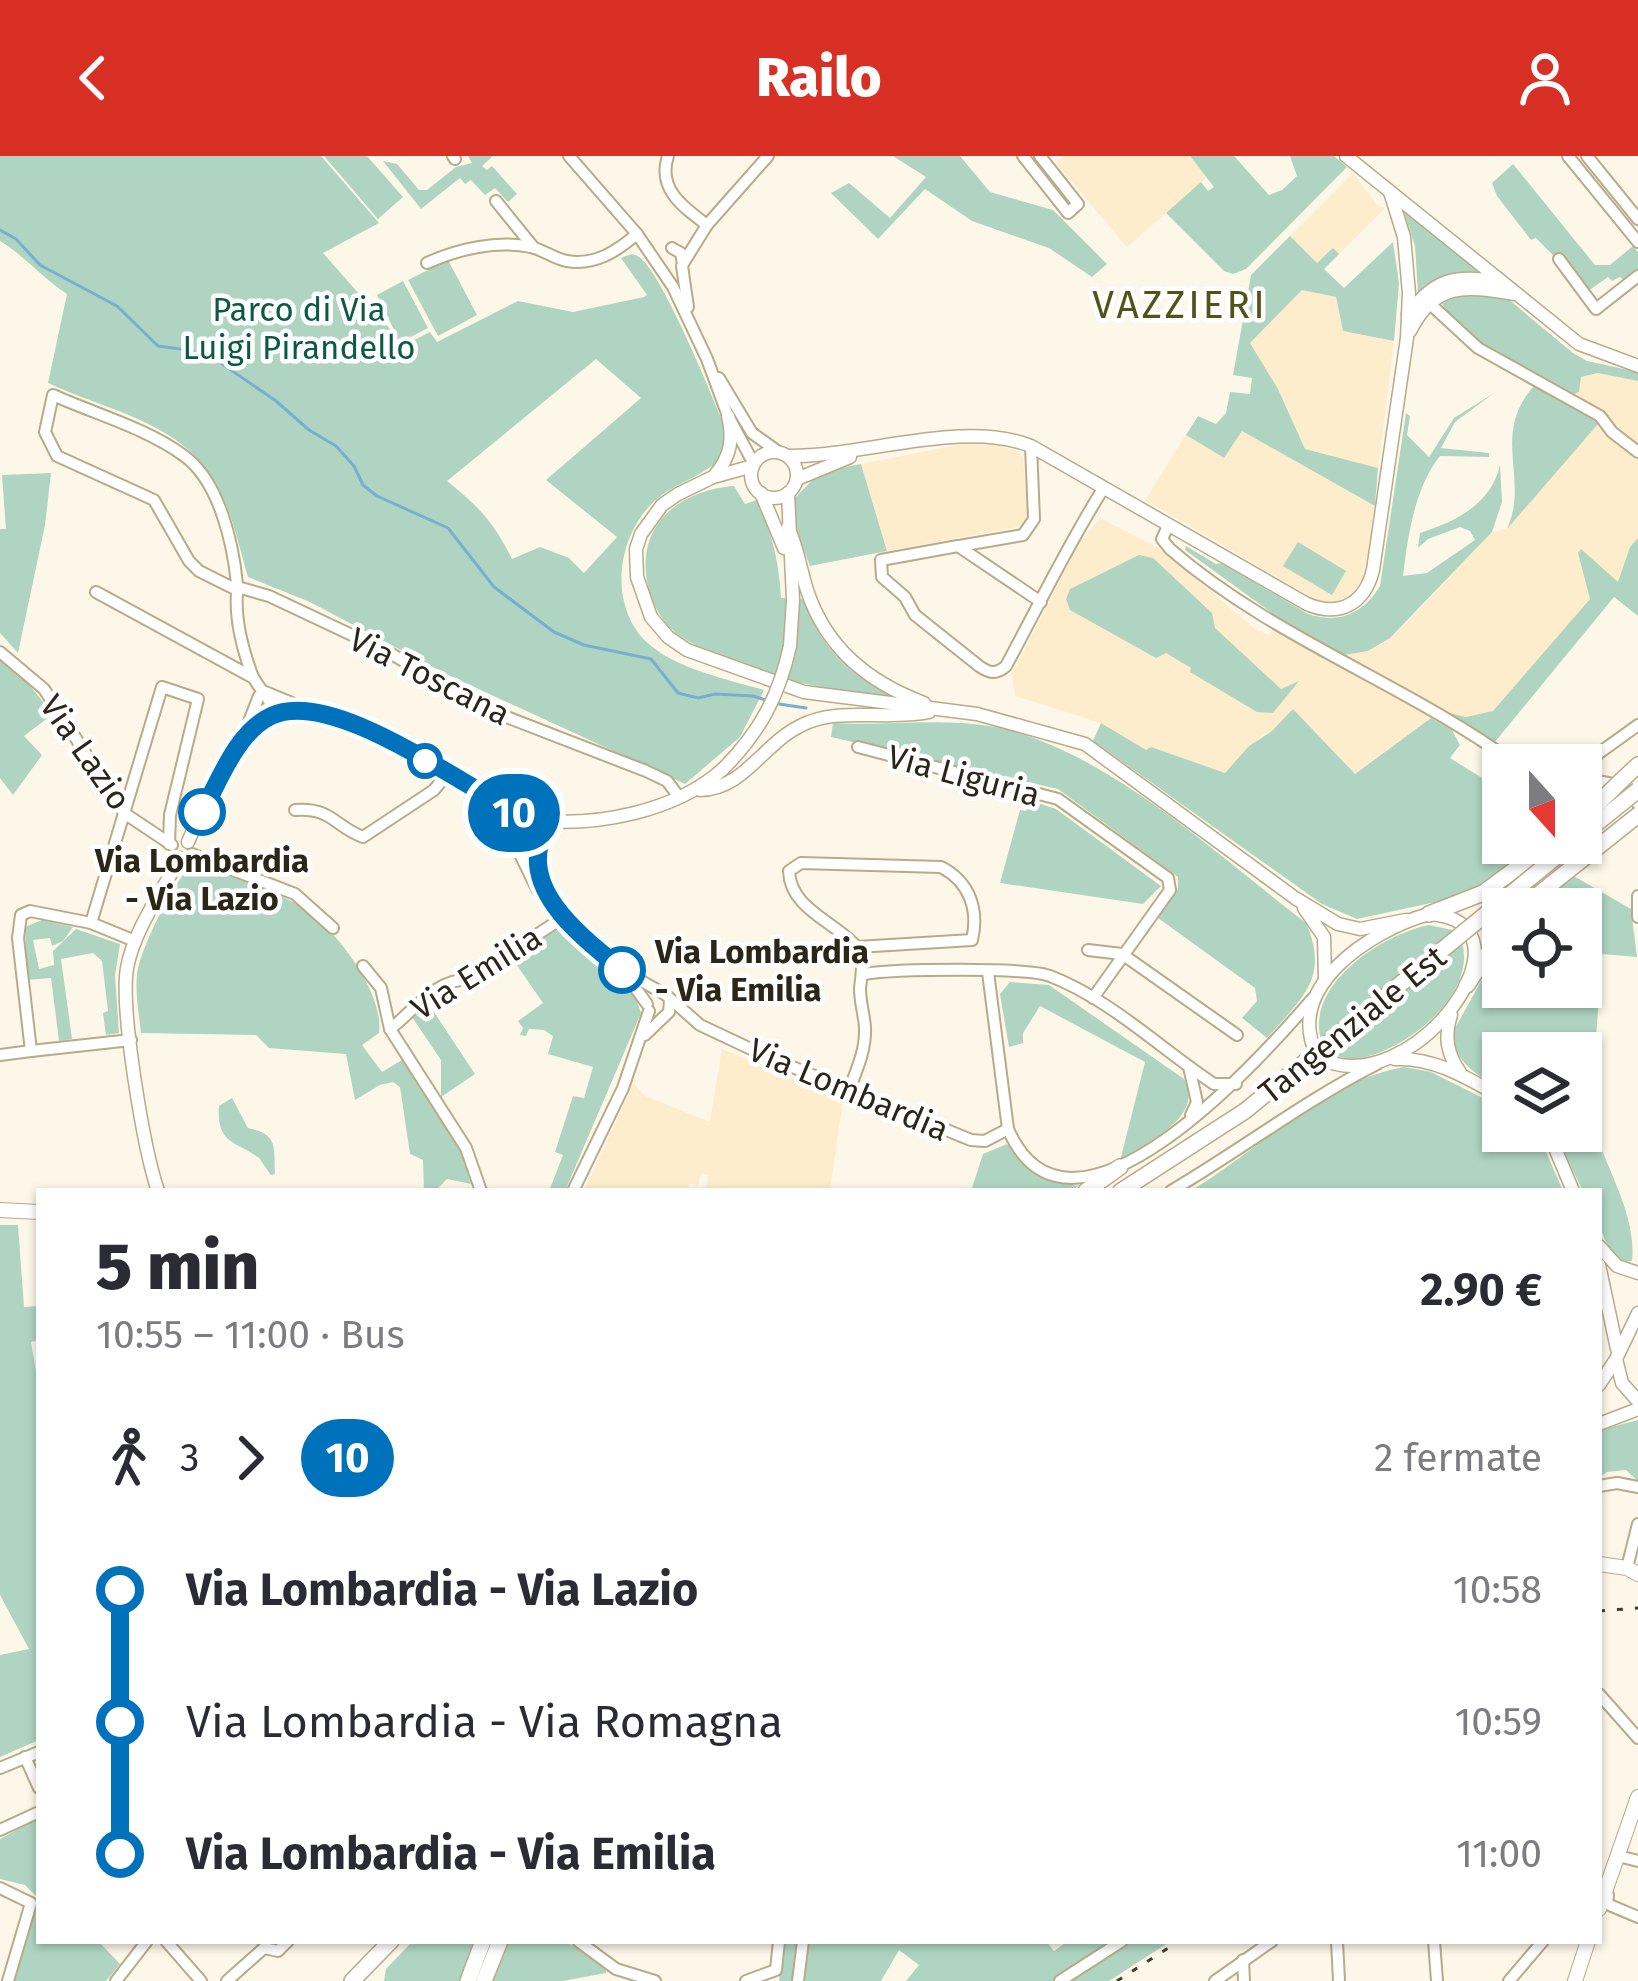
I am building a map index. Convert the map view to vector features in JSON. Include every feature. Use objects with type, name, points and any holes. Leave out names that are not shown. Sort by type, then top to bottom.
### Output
[{"type":"main road","points":[[1602,799],[1638,766]]},
{"type":"main road","points":[[1602,819],[1638,790]]},
{"type":"main road","points":[[1544,888],[1638,815]]},
{"type":"main road","points":[[1429,914],[1483,893],[1522,864]]},
{"type":"main road","name":"Tangenziale Est","points":[[1126,1188],[1245,1111],[1547,864]]},
{"type":"main road","points":[[1467,985],[1482,962]]},
{"type":"main road","points":[[1090,1188],[1120,1167]]},
{"type":"main road","points":[[0,1210],[36,1212]]},
{"type":"main road","points":[[1602,1565],[1633,1571]]},
{"type":"main road","points":[[1605,1880],[1638,1797]]},
{"type":"main road","points":[[352,1981],[388,1944]]},
{"type":"main road","points":[[468,1981],[482,1944]]},
{"type":"main road","points":[[484,1981],[499,1944]]},
{"type":"main road","points":[[1575,1981],[1587,1944]]},
{"type":"street","points":[[569,156],[637,234],[691,322],[753,465],[757,488],[790,566]]},
{"type":"street","points":[[668,156],[670,192],[707,225]]},
{"type":"street","points":[[660,267],[673,273],[683,264],[707,225],[768,156]]},
{"type":"street","points":[[1346,156],[1579,344],[1638,362]]},
{"type":"street","points":[[1568,156],[1638,242]]},
{"type":"street","points":[[1587,156],[1638,219]]},
{"type":"street","points":[[1033,158],[1078,204],[1068,213],[1033,158]]},
{"type":"street","points":[[706,479],[753,465],[763,455],[874,449],[979,434],[1009,437],[1319,609],[1333,610],[1360,599],[1373,570],[1407,338],[1409,268],[1390,192]]},
{"type":"street","points":[[1605,202],[1617,193]]},
{"type":"street","points":[[496,201],[534,248]]},
{"type":"street","points":[[660,267],[660,255],[707,225]]},
{"type":"street","points":[[428,263],[490,245],[534,248],[568,261],[586,262],[605,256],[637,234]]},
{"type":"street","points":[[637,234],[681,253],[691,322]]},
{"type":"street","points":[[1558,259],[1596,309],[1638,276]]},
{"type":"street","points":[[1408,314],[1440,282],[1502,281]]},
{"type":"street","points":[[1407,338],[1425,300],[1437,295],[1463,288],[1518,294]]},
{"type":"street","points":[[1425,300],[1478,348],[1600,416],[1638,452]]},
{"type":"street","points":[[707,359],[752,433],[796,466],[797,479]]},
{"type":"street","name":"Via Toscana","points":[[272,716],[272,705],[258,688],[236,614],[237,588],[220,513],[195,465],[163,443],[53,395],[45,433],[57,456],[154,500],[199,571],[237,588],[268,596],[390,653],[478,706],[646,771],[667,781],[679,797]]},
{"type":"street","points":[[728,416],[731,442],[722,467],[678,494],[641,533],[636,561],[642,599],[668,638],[687,650],[804,692],[976,714],[1085,744],[1295,898],[1338,924],[1360,929],[1429,914],[1451,915],[1466,925],[1474,939],[1476,962],[1445,1033],[1462,1075]]},
{"type":"street","points":[[1031,446],[1031,528],[1023,535],[881,560],[882,577],[905,597],[915,615],[989,673],[1006,666],[1103,489]]},
{"type":"street","points":[[700,790],[764,722],[783,677],[790,646],[788,493],[797,479],[874,449]]},
{"type":"street","points":[[706,479],[727,478],[774,497],[788,493]]},
{"type":"street","points":[[1168,526],[1162,539],[1196,572],[1243,605],[1482,744]]},
{"type":"street","points":[[788,527],[801,555],[811,600],[830,639],[869,676],[942,710]]},
{"type":"street","points":[[958,546],[1041,602]]},
{"type":"street","points":[[96,592],[258,688],[396,742],[512,813],[532,820],[596,819],[650,808],[700,790],[721,789],[736,781],[782,736],[827,715],[898,718],[942,710]]},
{"type":"street","name":"Via Lazio","points":[[0,652],[44,689],[124,813],[181,849],[295,894],[333,928]]},
{"type":"street","points":[[92,923],[162,687],[197,699],[170,815],[181,849]]},
{"type":"street","points":[[157,1188],[149,1164],[131,1040],[127,971],[135,941],[240,743],[258,688]]},
{"type":"street","points":[[240,743],[272,716],[307,710]]},
{"type":"street","points":[[1602,754],[1638,724]]},
{"type":"street","name":"Via Liguria","points":[[858,748],[1058,800],[1168,878],[1170,890],[1093,998]]},
{"type":"street","points":[[452,777],[516,846],[527,850],[596,819]]},
{"type":"street","points":[[295,810],[314,808],[363,837],[452,777]]},
{"type":"street","points":[[1602,785],[1624,789],[1638,804]]},
{"type":"street","points":[[500,825],[512,813]]},
{"type":"street","points":[[532,820],[542,829],[539,843]]},
{"type":"street","name":"Via Lombardia","points":[[539,843],[544,886],[554,904]]},
{"type":"street","name":"Via Lombardia","points":[[516,846],[526,873],[564,917],[624,971],[692,1019],[734,1042],[970,1140],[986,1141],[1008,1129]]},
{"type":"street","points":[[849,1090],[863,1053],[860,987],[864,974],[857,947],[802,902],[789,885],[788,871],[801,863],[941,867],[952,872],[970,897],[977,918],[972,940],[857,947]]},
{"type":"street","points":[[1638,896],[1638,917]]},
{"type":"street","points":[[1295,898],[1324,937],[1325,980]]},
{"type":"street","points":[[31,1051],[17,938],[21,914],[30,911],[92,923],[135,941]]},
{"type":"street","name":"Via Emilia","points":[[390,1029],[406,1011],[452,979],[469,979],[564,917]]},
{"type":"street","points":[[988,972],[1008,1129],[1037,1168],[1081,1180],[1120,1167],[1236,1084],[1325,980],[1366,941],[1406,920]]},
{"type":"street","points":[[1088,950],[1123,954],[1238,1035]]},
{"type":"street","points":[[363,966],[381,988],[390,1029],[466,1148],[480,1188]]},
{"type":"street","name":"Via Lombardia","points":[[624,971],[656,1012],[692,1019]]},
{"type":"street","points":[[864,974],[1047,975],[1093,998],[1214,1084],[1236,1084]]},
{"type":"street","points":[[574,1188],[664,997],[652,995],[656,1012]]},
{"type":"street","points":[[1315,995],[1308,1039],[1318,1058],[1345,1068],[1423,1060],[1482,1086]]},
{"type":"street","points":[[1176,1188],[1226,1160],[1282,1118],[1414,1045],[1454,1007]]},
{"type":"street","points":[[0,1055],[131,1040]]},
{"type":"street","points":[[1185,1124],[1197,1102],[1189,1067]]},
{"type":"street","points":[[1557,1152],[1573,1188]]},
{"type":"street","points":[[146,1188],[149,1164]]},
{"type":"street","points":[[1602,1249],[1617,1266],[1638,1273]]},
{"type":"street","points":[[1602,1280],[1622,1383],[1638,1405],[1602,1423]]},
{"type":"street","points":[[1602,1379],[1638,1312]]},
{"type":"street","points":[[1602,1486],[1638,1487]]},
{"type":"street","points":[[1633,1571],[1638,1524]]},
{"type":"street","points":[[1602,1698],[1636,1738]]},
{"type":"street","points":[[0,1768],[36,1753]]},
{"type":"street","points":[[25,1757],[36,1781]]},
{"type":"street","points":[[0,1830],[36,1813]]},
{"type":"street","points":[[1618,1856],[1638,1861]]},
{"type":"street","points":[[1605,1880],[1606,1901],[1638,1917]]},
{"type":"street","points":[[0,1888],[32,1903],[8,1981]]},
{"type":"street","points":[[116,1981],[145,1944]]},
{"type":"street","points":[[169,1944],[201,1981]]},
{"type":"street","points":[[227,1981],[264,1948],[278,1951],[285,1944]]},
{"type":"street","points":[[582,1944],[616,1969],[655,1981]]},
{"type":"street","points":[[746,1981],[776,1970],[779,1944]]},
{"type":"street","points":[[797,1981],[802,1944]]},
{"type":"street","points":[[1060,1981],[1117,1944]]},
{"type":"street","points":[[1215,1981],[1267,1944]]},
{"type":"street","points":[[1337,1944],[1339,1981]]},
{"type":"street","points":[[1433,1944],[1437,1981]]},
{"type":"street","points":[[1508,1981],[1541,1944]]},
{"type":"street","points":[[1243,1960],[1244,1981]]},
{"type":"shaded area","points":[[1064,156],[1190,156],[1207,177],[1127,247],[1056,163]]},
{"type":"shaded area","points":[[1353,173],[1378,206],[1385,208],[1303,290],[1336,297],[1343,331],[1394,341],[1378,468],[1305,449],[1278,389],[1250,343],[1302,290],[1269,257]]},
{"type":"shaded area","points":[[1599,373],[1638,381],[1638,538],[1630,547],[1623,577],[1490,740],[1441,711],[1354,774],[1272,731],[1262,735],[1225,774],[1151,747],[1147,751],[1101,723],[1015,696],[1012,674],[1079,543],[1100,518],[1162,550],[1255,629],[1269,635],[1279,618],[1344,655],[1381,645],[1492,532],[1507,529],[1581,377]]},
{"type":"shaded area","points":[[1242,431],[1375,506],[1364,578],[1350,597],[1329,603],[1315,599],[1145,500],[1186,435],[1224,458]]},
{"type":"shaded area","points":[[963,444],[998,445],[1023,458],[1024,526],[887,551],[861,464]]},
{"type":"shaded area","points":[[722,1049],[843,1100],[830,1188],[707,1188],[708,1175],[701,1174],[698,1185],[689,1184],[688,1188],[585,1188],[634,1083],[645,1096],[710,1122]]},
{"type":"green space","name":"Parco di Via Luigi Pirandello","points":[[0,156],[321,156],[379,223],[323,253],[398,338],[377,295],[403,281],[428,328],[403,341],[404,345],[430,332],[437,342],[518,301],[573,312],[644,297],[647,295],[621,258],[639,257],[674,311],[728,436],[717,462],[663,494],[636,524],[623,559],[623,597],[637,631],[662,653],[704,673],[764,690],[740,737],[685,784],[448,675],[310,602],[248,577],[223,496],[194,455],[156,428],[48,383],[67,294],[0,241]],"holes":[[[596,359],[641,398],[546,480],[617,537],[584,573],[569,558],[540,547],[512,559],[484,516],[447,481]]]},
{"type":"green space","points":[[324,156],[367,156],[403,197],[378,219]]},
{"type":"green space","points":[[468,156],[493,156],[482,166],[487,170],[492,166],[517,194],[508,202],[495,188],[485,195],[471,180],[465,184],[460,178],[421,209],[383,161],[397,164],[419,190],[427,190],[456,167],[472,163]]},
{"type":"green space","points":[[893,156],[960,156],[990,192],[1053,210],[1107,264],[1092,277],[1049,248],[972,221],[925,189],[878,239],[831,193],[849,183],[890,218],[926,177]]},
{"type":"green space","points":[[1190,156],[1234,156],[1269,195],[1297,176],[1290,156],[1334,156],[1347,167],[1246,269],[1233,274],[1224,271],[1166,213],[1201,182],[1208,191],[1214,187]]},
{"type":"green space","points":[[1513,164],[1595,265],[1610,265],[1633,246],[1638,252],[1638,273],[1624,281],[1608,277],[1588,291],[1536,238],[1531,240],[1497,196],[1492,183]]},
{"type":"green space","points":[[1403,209],[1483,273],[1463,274],[1418,292],[1415,246]]},
{"type":"green space","points":[[1290,236],[1317,263],[1333,248],[1339,254],[1324,269],[1344,288],[1393,242],[1399,283],[1394,341],[1343,331],[1336,297],[1302,290],[1250,343],[1278,389],[1305,449],[1378,468],[1375,506],[1242,431],[1224,458],[1186,435],[1198,416],[1216,424],[1226,413],[1230,392],[1250,394],[1252,378],[1233,375],[1251,275]]},
{"type":"green space","points":[[448,260],[477,315],[438,336],[408,280]]},
{"type":"green space","points":[[1456,294],[1507,298],[1573,353],[1587,361],[1638,372],[1638,381],[1598,373],[1581,377],[1579,392],[1571,395],[1499,357],[1464,332],[1442,303]]},
{"type":"green space","points":[[1534,386],[1597,419],[1598,424],[1507,529],[1515,492],[1514,422]]},
{"type":"green space","points":[[1494,393],[1455,422],[1441,448],[1489,453],[1489,457],[1440,456],[1418,498],[1403,576],[1427,573],[1475,540],[1460,527],[1418,548],[1420,533],[1447,523],[1480,500],[1500,465],[1502,502],[1492,532],[1390,638],[1368,651],[1344,655],[1279,618],[1185,550],[1186,546],[1222,563],[1308,614],[1330,618],[1358,610],[1380,586],[1406,413],[1410,416],[1407,435],[1429,457],[1454,418]]},
{"type":"green space","points":[[861,464],[887,551],[810,566],[793,522],[795,498],[820,472]]},
{"type":"green space","points":[[51,473],[18,653],[0,633],[0,529],[6,529],[2,475]]},
{"type":"green space","points":[[734,486],[745,504],[757,500],[774,548],[781,598],[804,599],[818,631],[838,658],[894,697],[811,685],[729,662],[680,636],[663,619],[647,581],[649,542],[656,527],[667,513],[697,494]]},
{"type":"green space","points":[[1638,538],[1638,616],[1614,597],[1494,743],[1441,711],[1466,717],[1493,711],[1590,599],[1578,553],[1581,549],[1618,582]]},
{"type":"green space","points":[[1298,542],[1346,571],[1332,595],[1283,566]]},
{"type":"green space","points":[[1139,555],[1153,558],[1212,613],[1215,628],[1281,689],[1299,681],[1273,713],[1257,712],[1166,653],[1156,658],[1070,610],[1066,599],[1070,589]]},
{"type":"green space","points":[[0,661],[21,675],[53,714],[24,736],[42,755],[13,795],[0,778]]},
{"type":"green space","points":[[1293,709],[1355,774],[1431,718],[1452,730],[1460,745],[1450,758],[1482,778],[1482,864],[1514,864],[1459,897],[1357,919],[1322,904],[1093,741],[1101,723],[1146,750],[1151,747],[1225,773],[1249,746]]},
{"type":"green space","points":[[833,723],[989,726],[1073,755],[1156,806],[1306,923],[1315,959],[1309,986],[1267,1038],[1242,1018],[1257,1001],[1255,988],[1158,918],[1178,889],[1178,877],[1058,789],[831,737]]},
{"type":"green space","points":[[1029,800],[1056,809],[1161,886],[1143,904],[1000,883],[1020,810],[1026,811]]},
{"type":"green space","points":[[193,863],[202,863],[274,893],[311,913],[340,942],[365,979],[379,1016],[379,1033],[362,1045],[382,1072],[402,1060],[460,1150],[471,1184],[447,1179],[438,1188],[424,1188],[423,1160],[410,1154],[400,1087],[393,1082],[380,1085],[355,1100],[346,1054],[269,1048],[256,1035],[141,1033],[136,989],[139,963]]},
{"type":"green space","points":[[1572,875],[1595,888],[1556,888]]},
{"type":"green space","points":[[1602,892],[1631,909],[1637,957],[1602,954]]},
{"type":"green space","points":[[42,920],[73,927],[63,941],[52,946],[50,938],[33,940],[39,969],[54,965],[53,951],[76,929],[120,944],[115,975],[119,1033],[106,1035],[102,961],[93,953],[61,959],[72,1039],[59,1041],[51,978],[27,980],[25,927]]},
{"type":"green space","points":[[1429,925],[1457,931],[1464,952],[1462,974],[1452,995],[1417,1031],[1374,1055],[1350,1059],[1326,1052],[1319,1030],[1321,1009],[1346,970],[1387,941]]},
{"type":"green space","points":[[560,928],[634,992],[641,1013],[566,1188],[550,1188],[563,1155],[555,1152],[573,1096],[584,1098],[593,1067],[548,1054],[553,1036],[544,1030],[529,1029],[526,1036],[520,1035],[523,1028],[518,1021],[543,1003],[512,958]]},
{"type":"green space","points":[[1482,979],[1482,1008],[1598,1008],[1596,1032],[1482,1032],[1482,1077],[1457,1052],[1453,1032]]},
{"type":"green space","points":[[1010,982],[1049,985],[1184,1079],[1189,1093],[1180,1117],[1120,1161],[1145,1062],[1040,1006],[1023,1033],[1023,1043],[1009,1047],[1000,994]]},
{"type":"green space","points":[[428,1003],[475,1074],[441,1097],[441,1060],[410,1014]]},
{"type":"green space","points":[[1404,1067],[1431,1072],[1482,1098],[1482,1152],[1546,1152],[1562,1188],[1195,1188],[1345,1087]]},
{"type":"green space","points":[[232,1098],[248,1128],[265,1134],[272,1143],[275,1174],[221,1128],[219,1106]]},
{"type":"green space","points":[[1007,1144],[1038,1173],[1078,1186],[972,1188],[983,1154]]},
{"type":"green space","points":[[1602,1151],[1628,1220],[1632,1261],[1623,1262],[1604,1238],[1602,1188],[1582,1188],[1564,1152]]},
{"type":"green space","points":[[0,1225],[18,1225],[24,1307],[36,1306],[36,1341],[31,1342],[36,1372],[36,1741],[0,1757],[0,1655],[29,1649],[0,1595]]},
{"type":"green space","points":[[1638,1420],[1638,1481],[1626,1470],[1602,1476],[1602,1429]]},
{"type":"green space","points":[[36,1820],[36,1896],[25,1885],[0,1879],[0,1839]]},
{"type":"green space","points":[[36,1904],[36,1944],[101,1944],[120,1964],[106,1981],[11,1981]]},
{"type":"green space","points":[[410,1944],[473,1944],[462,1981],[384,1981],[386,1969]]},
{"type":"green space","points":[[507,1944],[570,1944],[606,1968],[606,1973],[563,1981],[491,1981]]},
{"type":"green space","points":[[785,1944],[1048,1944],[1054,1951],[1064,1944],[1166,1944],[1109,1981],[906,1981],[919,1965],[899,1950],[881,1981],[779,1981]]},
{"type":"waterway","points":[[0,230],[16,239],[40,265],[117,306],[158,346],[218,361],[276,401],[336,446],[363,485],[377,496],[448,528],[494,587],[554,632],[584,645],[651,659],[678,693],[769,701]]},
{"type":"waterway","points":[[779,704],[806,708]]},
{"type":"railway","points":[[1602,1611],[1638,1608]]},
{"type":"railway","points":[[1117,1981],[1174,1944]]},
{"type":"bus line","name":"10","points":[[202,812],[240,743],[272,716],[307,710],[345,721],[396,742],[499,806],[538,822],[543,835],[537,847],[538,862],[554,904],[622,970]]},
{"type":"place","name":"Via Lombardia - Via Lazio","points":[[202,812]]},
{"type":"place","name":"Via Lombardia - Via Emilia","points":[[622,970]]},
{"type":"district","name":"VAZZIERI","points":[[1180,304]]}]
